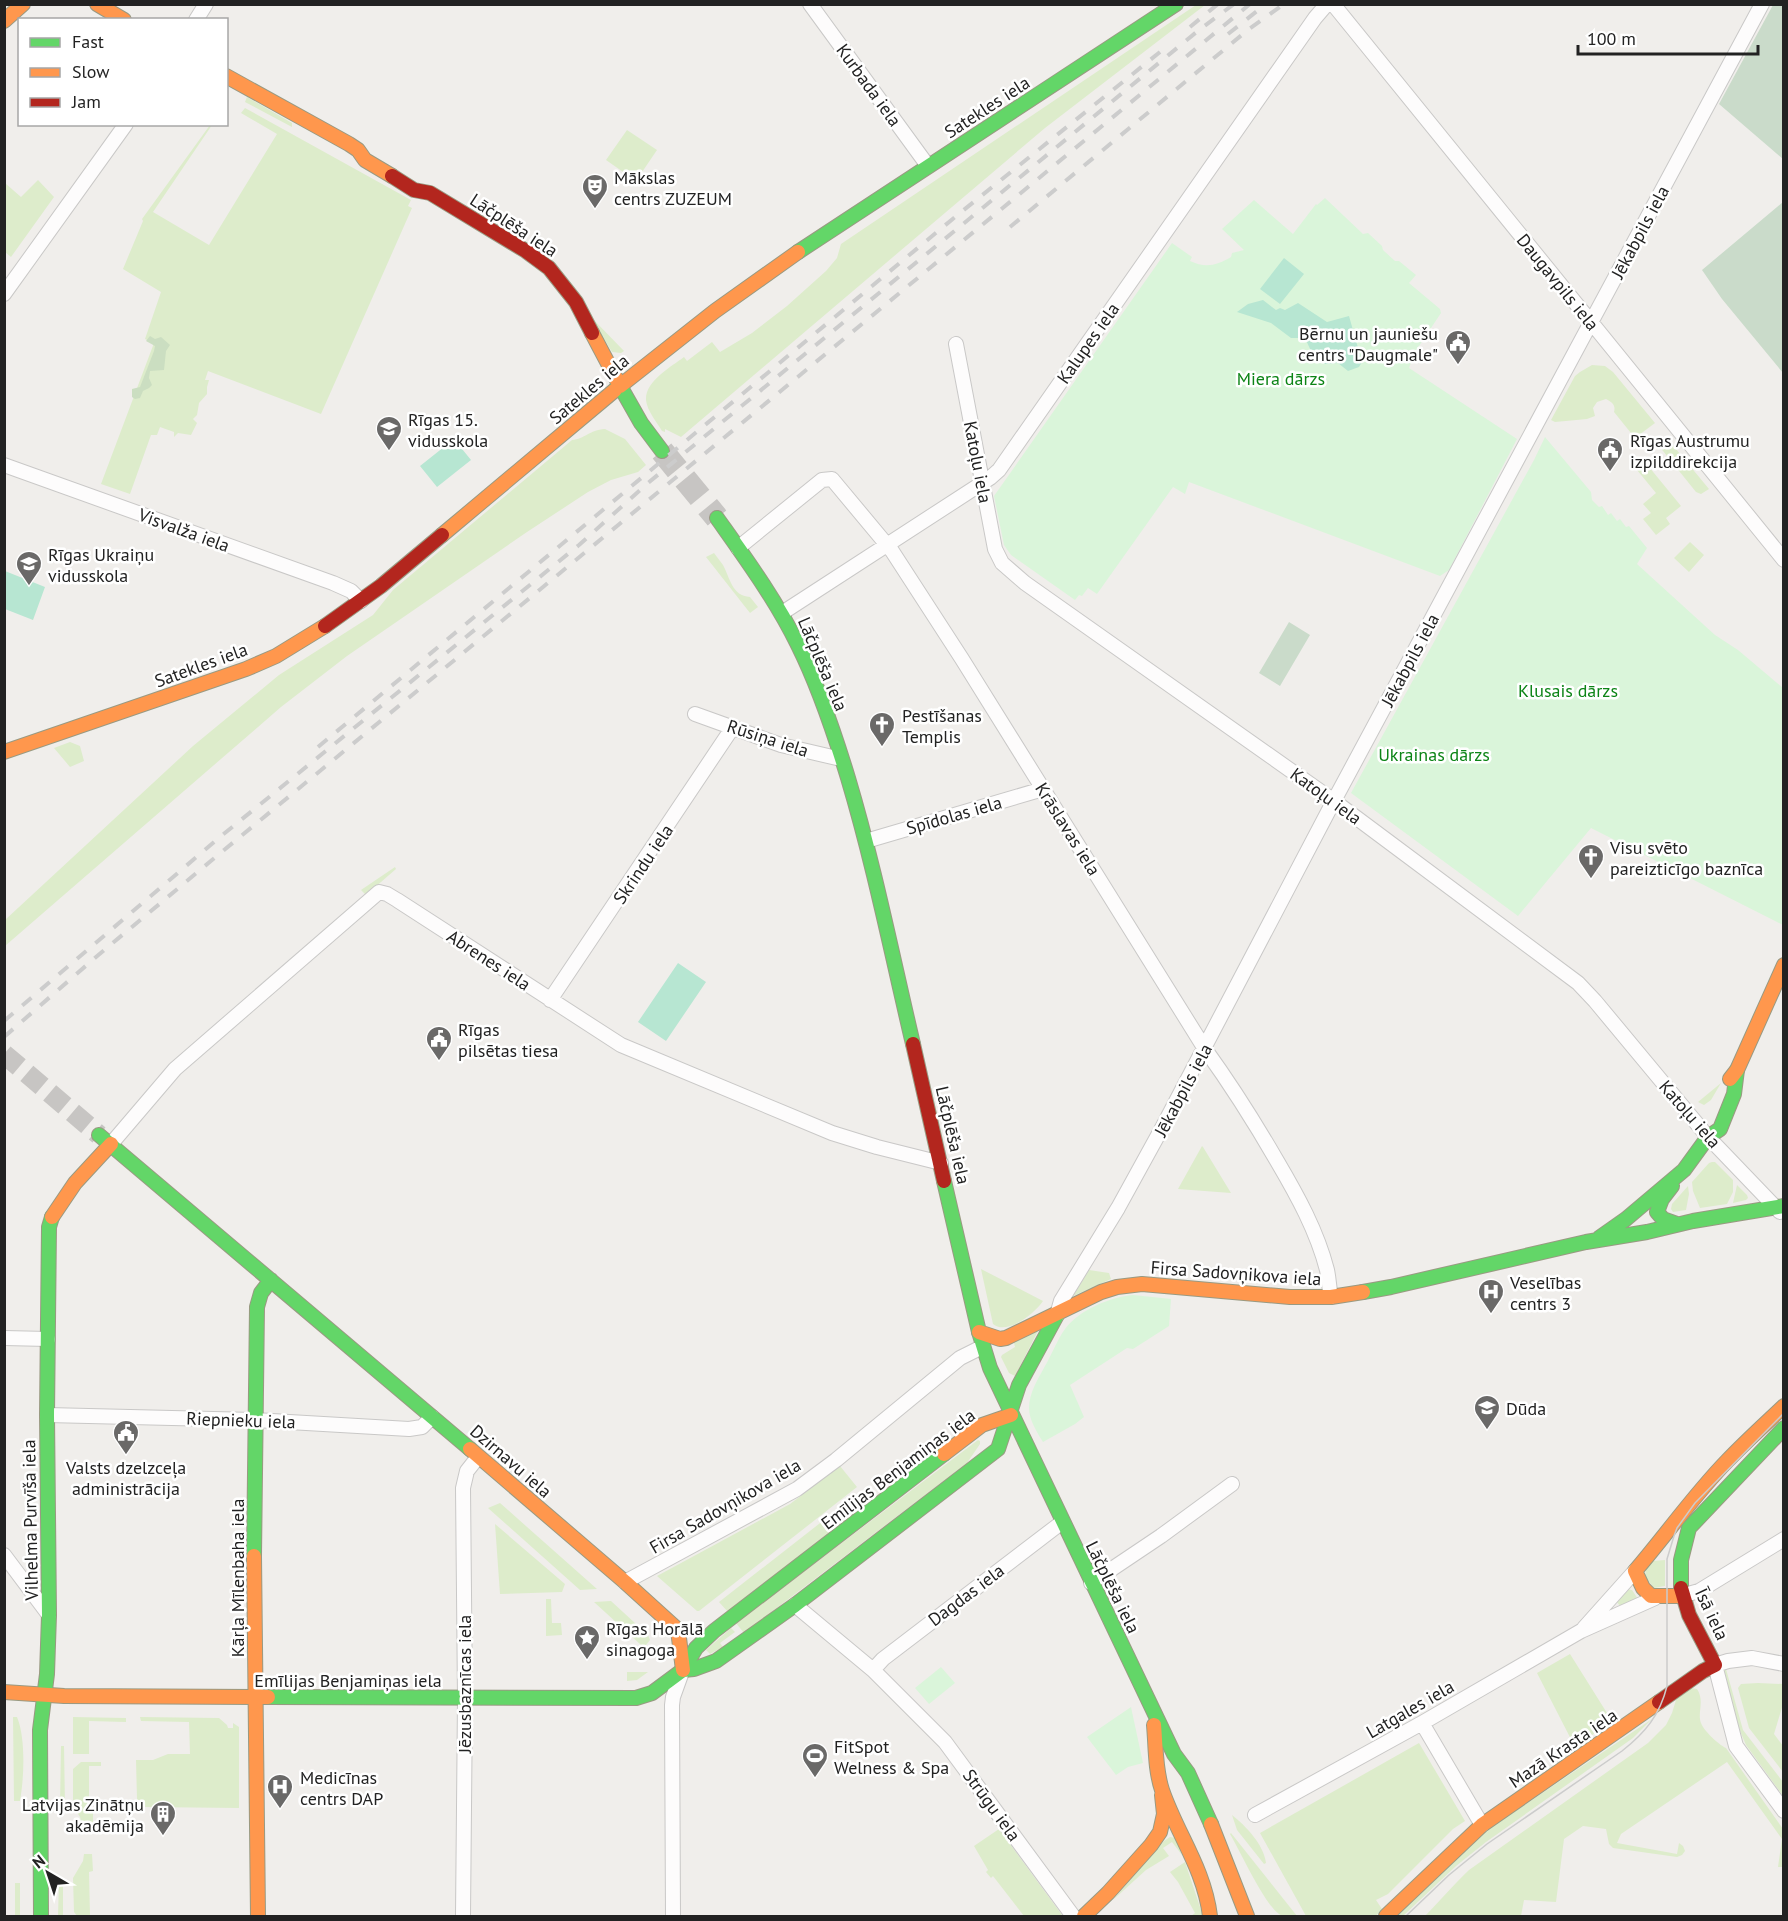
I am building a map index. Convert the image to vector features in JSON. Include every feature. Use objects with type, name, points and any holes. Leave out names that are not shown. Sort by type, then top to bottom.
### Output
[{"type":"main road","points":[[4,21],[23,4]]},
{"type":"main road","points":[[97,4],[121,18]]},
{"type":"main road","name":"Satekles iela","points":[[4,752],[238,672],[277,656],[319,632],[393,577],[682,336],[805,246],[1176,4]]},
{"type":"main road","name":"Lāčplēša iela","points":[[228,77],[358,150],[372,153],[420,182],[430,193],[526,251],[549,268],[576,302],[641,423],[662,451]]},
{"type":"main road","name":"Lāčplēša iela","points":[[717,518],[782,613],[812,673],[842,759],[866,841],[982,1347],[1061,1523],[1174,1754],[1188,1773],[1225,1856],[1247,1917]]},
{"type":"main road","name":"Firsa Sadovņikova iela","points":[[1597,1240],[1626,1219],[1684,1170],[1708,1137],[1710,1123],[1732,1075],[1737,1070],[1784,965]]},
{"type":"main road","name":"Dzirnavu iela","points":[[99,1135],[432,1417],[678,1630],[682,1670]]},
{"type":"main road","name":"Vilhelma Purvīša iela","points":[[41,1917],[40,1730],[47,1674],[49,1615],[47,1415],[49,1227],[50,1217],[59,1202],[111,1144]]},
{"type":"main road","points":[[1677,1224],[1663,1220],[1657,1212],[1662,1199],[1684,1170]]},
{"type":"main road","name":"Firsa Sadovņikova iela","points":[[979,1332],[1000,1339],[1006,1338],[1101,1292],[1117,1287],[1142,1284],[1290,1297],[1331,1297],[1391,1287],[1677,1224],[1781,1210]]},
{"type":"main road","name":"Kārļa Mīlenbaha iela","points":[[258,1917],[254,1573],[256,1307],[261,1293],[271,1280]]},
{"type":"main road","points":[[1011,1415],[1019,1385],[1057,1314]]},
{"type":"main road","name":"Latgales iela","points":[[1635,1571],[1720,1469],[1784,1406]]},
{"type":"main road","name":"Emīlijas Benjamiņas iela","points":[[682,1670],[706,1666],[716,1661],[795,1605],[998,1449],[1011,1415]]},
{"type":"main road","name":"Emīlijas Benjamiņas iela","points":[[4,1692],[44,1695],[256,1698],[636,1698],[652,1693],[682,1670],[696,1648],[714,1631],[982,1425],[1011,1415]]},
{"type":"main road","name":"Īsā iela","points":[[1715,1665],[1681,1596],[1683,1541],[1689,1528],[1784,1428]]},
{"type":"main road","points":[[1635,1571],[1641,1587],[1655,1598]]},
{"type":"main road","name":"Latgales iela","points":[[1655,1598],[1681,1596]]},
{"type":"main road","name":"Mazā Krasta iela","points":[[1386,1917],[1482,1825],[1578,1761],[1703,1671],[1715,1665]]},
{"type":"main road","points":[[1084,1917],[1151,1845],[1160,1832],[1164,1814],[1153,1711]]},
{"type":"main road","name":"Lāčplēša iela","points":[[1174,1754],[1181,1784],[1234,1917]]},
{"type":"main road","points":[[1162,1792],[1196,1862],[1209,1903],[1210,1917]]},
{"type":"main road","points":[[1160,1832],[1171,1829],[1183,1835]]},
{"type":"main road","points":[[1225,1856],[1258,1904]]},
{"type":"main road","points":[[1196,1862],[1221,1898]]},
{"type":"street","points":[[197,18],[206,4]]},
{"type":"street","name":"Kurbada iela","points":[[810,4],[928,166]]},
{"type":"street","name":"Kalupes iela","points":[[782,613],[999,470],[1327,4]]},
{"type":"street","name":"Daugavpils iela","points":[[1333,4],[1784,560]]},
{"type":"street","name":"Jēkabpils iela","points":[[1057,1314],[1061,1301],[1118,1208],[1205,1049],[1334,801],[1762,4]]},
{"type":"street","points":[[4,294],[125,126]]},
{"type":"street","name":"Katoļu iela","points":[[956,344],[995,549],[1002,563],[1025,583],[1334,801],[1578,983],[1708,1137],[1781,1210]]},
{"type":"street","name":"Visvalža iela","points":[[4,465],[333,583],[351,591],[361,601]]},
{"type":"street","name":"Krāslavas iela","points":[[738,548],[822,480],[828,478],[832,479],[887,544],[962,659],[1205,1049],[1230,1084],[1298,1197],[1321,1250],[1331,1297]]},
{"type":"street","name":"Rūsiņa iela","points":[[695,714],[781,745],[842,759]]},
{"type":"street","name":"Skrindu iela","points":[[550,1000],[733,728]]},
{"type":"street","name":"Spīdolas iela","points":[[866,841],[1043,789]]},
{"type":"street","name":"Abrenes iela","points":[[111,1144],[175,1069],[379,892],[405,905],[621,1045],[832,1133],[941,1163]]},
{"type":"street","points":[[4,1338],[48,1340]]},
{"type":"street","name":"Firsa Sadovņikova iela","points":[[625,1582],[797,1489],[836,1460],[960,1358],[982,1347]]},
{"type":"street","name":"Riepnieku iela","points":[[47,1415],[255,1420],[409,1429],[422,1427],[432,1417]]},
{"type":"street","name":"Jēzusbaznīcas iela","points":[[463,1917],[464,1485],[467,1471],[478,1457]]},
{"type":"street","points":[[1091,1583],[1232,1484]]},
{"type":"street","name":"Dagdas iela","points":[[873,1670],[883,1659],[1061,1523]]},
{"type":"street","points":[[1681,1596],[1699,1591],[1784,1539]]},
{"type":"street","points":[[4,1555],[49,1615]]},
{"type":"street","name":"Latgales iela","points":[[1581,1631],[1635,1571]]},
{"type":"street","name":"Latgales iela","points":[[1255,1815],[1422,1723],[1581,1631],[1655,1598]]},
{"type":"street","name":"Strūgu iela","points":[[795,1605],[873,1670],[945,1742],[1073,1917]]},
{"type":"street","name":"Mazā Krasta iela","points":[[1715,1665],[1752,1658],[1784,1664]]},
{"type":"street","points":[[1715,1665],[1736,1746],[1784,1811]]},
{"type":"street","name":"Dzirnavu iela","points":[[673,1917],[672,1705],[682,1670]]},
{"type":"street","points":[[1422,1723],[1482,1825]]},
{"type":"green space","points":[[1196,5],[1205,5],[1045,128],[681,437],[665,429],[665,432],[662,431],[650,412],[646,400],[654,381],[666,370],[684,357],[687,361],[712,342],[720,352],[752,333],[826,271],[837,258],[841,244]]},
{"type":"green space","points":[[1773,5],[1783,5],[1783,159],[1719,104]]},
{"type":"green space","points":[[247,97],[292,123],[292,127],[245,102]]},
{"type":"green space","points":[[245,108],[411,200],[408,206],[412,208],[321,414],[208,371],[205,380],[209,380],[207,394],[199,403],[197,415],[193,419],[197,423],[191,435],[178,433],[174,437],[174,432],[160,427],[157,435],[151,435],[130,494],[101,484],[154,343],[145,339],[161,292],[123,269],[142,219],[211,126],[153,212],[209,245],[277,134],[241,113]]},
{"type":"green space","points":[[627,130],[657,150],[636,181],[606,160]]},
{"type":"green space","points":[[38,180],[54,197],[11,257],[5,252],[5,183],[21,197]]},
{"type":"green space","name":"Miera dārzs","points":[[1325,198],[1363,234],[1368,233],[1395,261],[1399,261],[1416,275],[1409,283],[1440,309],[1441,313],[1415,352],[1409,368],[1517,439],[1449,570],[1440,576],[1189,482],[1185,494],[1173,487],[1097,594],[1088,588],[1082,596],[1079,595],[1075,600],[1011,555],[1004,545],[994,496],[1172,243],[1192,257],[1190,261],[1201,265],[1215,264],[1231,257],[1232,253],[1244,250],[1222,229],[1254,200],[1293,234],[1316,204]]},
{"type":"green space","points":[[1783,202],[1783,373],[1722,299],[1702,270]]},
{"type":"green space","points":[[1284,258],[1304,274],[1280,304],[1260,289]]},
{"type":"green space","points":[[1263,300],[1276,310],[1280,308],[1285,310],[1298,303],[1327,322],[1349,316],[1362,362],[1359,367],[1348,371],[1338,363],[1325,364],[1311,351],[1305,338],[1291,338],[1271,323],[1237,312],[1248,304]]},
{"type":"green space","points":[[591,317],[624,351],[612,352]]},
{"type":"green space","points":[[150,336],[155,339],[161,337],[170,345],[166,351],[164,370],[150,371],[149,378],[152,385],[143,391],[140,398],[135,399],[132,397],[132,389],[140,387],[154,351],[155,346],[146,341]]},
{"type":"green space","points":[[1592,365],[1605,366],[1613,372],[1655,423],[1635,438],[1614,412],[1613,404],[1606,399],[1597,402],[1593,408],[1595,416],[1555,422],[1551,420],[1575,376]]},
{"type":"green space","points":[[605,429],[625,439],[646,465],[638,472],[611,480],[588,492],[347,656],[281,707],[5,946],[5,920],[193,746],[279,675],[373,615],[393,590],[572,440]]},
{"type":"green space","name":"Klusais dārzs","points":[[1545,437],[1591,492],[1592,500],[1599,507],[1602,506],[1608,515],[1611,513],[1617,521],[1620,519],[1626,527],[1629,526],[1647,548],[1637,564],[1715,635],[1738,650],[1783,688],[1783,925],[1591,828],[1518,916],[1351,793]]},
{"type":"green space","points":[[1666,437],[1709,489],[1701,494],[1696,492],[1659,446]]},
{"type":"green space","points":[[454,439],[471,460],[437,487],[420,466]]},
{"type":"green space","points":[[1644,458],[1681,506],[1666,518],[1670,524],[1656,535],[1643,519],[1651,513],[1643,504],[1656,493],[1637,470],[1640,467],[1637,464]]},
{"type":"green space","points":[[1690,542],[1704,555],[1689,572],[1674,558]]},
{"type":"green space","points":[[714,553],[723,565],[735,590],[750,597],[758,607],[750,613],[706,557]]},
{"type":"green space","points":[[5,571],[45,587],[33,620],[5,609]]},
{"type":"green space","points":[[1289,622],[1310,635],[1280,686],[1259,673]]},
{"type":"green space","points":[[70,742],[80,746],[84,761],[70,767],[54,748]]},
{"type":"green space","points":[[395,867],[396,869],[366,895],[361,890]]},
{"type":"green space","points":[[678,963],[706,982],[666,1041],[638,1022]]},
{"type":"green space","points":[[1721,1083],[1711,1100],[1704,1105],[1698,1102]]},
{"type":"green space","points":[[1203,1147],[1231,1193],[1178,1189]]},
{"type":"green space","points":[[1712,1162],[1715,1162],[1733,1180],[1733,1192],[1727,1204],[1700,1208],[1692,1182]]},
{"type":"green space","points":[[1737,1185],[1748,1198],[1733,1203]]},
{"type":"green space","points":[[1688,1186],[1686,1210],[1673,1212],[1672,1204]]},
{"type":"green space","points":[[981,1269],[1043,1301],[1020,1322],[1006,1327],[993,1324]]},
{"type":"green space","points":[[1089,1270],[1109,1273],[1111,1279],[1073,1296]]},
{"type":"green space","points":[[1133,1295],[1171,1299],[1169,1326],[1133,1349],[1127,1348],[1070,1385],[1084,1417],[1043,1442],[1032,1421],[1029,1402],[1034,1386],[1062,1333],[1071,1322],[1087,1310],[1115,1298]]},
{"type":"green space","points":[[1038,1331],[1015,1376],[1009,1373],[1002,1355],[1015,1347],[1014,1343]]},
{"type":"green space","points":[[978,1440],[980,1444],[967,1463],[744,1633],[736,1623]]},
{"type":"green space","points":[[840,1466],[857,1487],[699,1611],[657,1576],[790,1504]]},
{"type":"green space","points":[[856,1495],[862,1495],[870,1504],[728,1612],[719,1602]]},
{"type":"green space","points":[[500,1503],[597,1589],[580,1590],[488,1508]]},
{"type":"green space","points":[[495,1524],[565,1584],[562,1592],[500,1594]]},
{"type":"green space","points":[[1665,1560],[1665,1586],[1654,1588],[1645,1576],[1646,1568],[1653,1561]]},
{"type":"green space","points":[[1625,1589],[1632,1590],[1638,1599],[1621,1607],[1616,1601]]},
{"type":"green space","points":[[546,1599],[551,1599],[552,1623],[561,1623],[562,1635],[546,1636]]},
{"type":"green space","points":[[611,1601],[648,1635],[650,1640],[646,1645],[641,1645],[594,1602]]},
{"type":"green space","points":[[731,1628],[735,1632],[720,1643],[723,1647],[710,1654],[706,1650]]},
{"type":"green space","points":[[1570,1654],[1612,1721],[1575,1747],[1537,1673]]},
{"type":"green space","points":[[941,1667],[955,1683],[929,1704],[915,1688]]},
{"type":"green space","points":[[1726,1669],[1743,1730],[1783,1782],[1783,1796],[1746,1745],[1722,1670]]},
{"type":"green space","points":[[627,1672],[648,1672],[637,1680],[627,1681]]},
{"type":"green space","points":[[1741,1684],[1783,1684],[1783,1704],[1774,1734],[1783,1746],[1783,1772],[1749,1728],[1738,1688]]},
{"type":"green space","points":[[1691,1688],[1697,1689],[1699,1693],[1700,1719],[1703,1726],[1719,1744],[1726,1748],[1783,1829],[1783,1867],[1778,1867],[1782,1839],[1727,1762],[1621,1834],[1617,1843],[1677,1854],[1679,1843],[1685,1851],[1682,1855],[1677,1857],[1613,1848],[1609,1844],[1606,1829],[1583,1826],[1564,1839],[1556,1902],[1524,1900],[1521,1916],[1425,1916],[1469,1870],[1648,1743],[1666,1725],[1676,1700]]},
{"type":"green space","points":[[1131,1707],[1143,1763],[1128,1767],[1116,1775],[1087,1737]]},
{"type":"green space","points":[[5,1716],[6,1916],[4,1916]]},
{"type":"green space","points":[[13,1717],[17,1717],[20,1726],[23,1747],[20,1801],[14,1801]]},
{"type":"green space","points":[[73,1717],[126,1718],[126,1722],[89,1721],[89,1754],[73,1754]]},
{"type":"green space","points":[[140,1717],[219,1718],[228,1728],[233,1728],[233,1723],[239,1727],[239,1808],[145,1807],[141,1805],[137,1799],[136,1760],[153,1760],[168,1754],[190,1754],[189,1722],[141,1721]]},
{"type":"green space","points":[[1652,1719],[1633,1738],[1486,1842],[1456,1866],[1403,1916],[1397,1916],[1489,1829]]},
{"type":"green space","points":[[1419,1743],[1465,1821],[1453,1829],[1388,1894],[1376,1900],[1382,1909],[1376,1916],[1306,1916],[1260,1833]]},
{"type":"green space","points":[[61,1746],[64,1746],[65,1806],[60,1807]]},
{"type":"green space","points":[[81,1762],[101,1762],[101,1766],[89,1766],[89,1812],[93,1812],[93,1830],[84,1830],[73,1806],[73,1769]]},
{"type":"green space","points":[[1232,1815],[1258,1843],[1266,1863],[1264,1864],[1237,1830]]},
{"type":"green space","points":[[999,1829],[1062,1915],[1024,1916],[993,1876],[991,1878],[986,1872],[988,1870],[974,1846]]},
{"type":"green space","points":[[1231,1833],[1297,1916],[1283,1916],[1273,1909],[1253,1877]]},
{"type":"green space","points":[[1170,1837],[1175,1838],[1182,1855],[1172,1842],[1163,1848],[1169,1856],[1146,1870],[1113,1900],[1164,1841]]},
{"type":"green space","points":[[84,1854],[92,1854],[93,1871],[89,1872],[90,1916],[77,1916],[74,1912],[73,1878],[83,1861]]},
{"type":"green space","points":[[1185,1862],[1203,1916],[1191,1916],[1195,1913],[1170,1872]]},
{"type":"green space","points":[[59,1880],[63,1880],[63,1916],[58,1916]]},
{"type":"green space","points":[[15,1883],[20,1883],[20,1916],[15,1916]]},
{"type":"tunnel","points":[[662,451],[717,518]]},
{"type":"tunnel","points":[[4,1054],[99,1135]]},
{"type":"tram line","points":[[1406,1916],[1449,1875],[1487,1844],[1622,1751],[1650,1723],[1656,1715],[1667,1686],[1667,1559],[1677,1528],[1695,1503],[1784,1413]]},
{"type":"railway","points":[[1190,27],[1218,4]]},
{"type":"railway","points":[[4,1021],[220,837],[579,545],[648,483],[1199,30],[1234,4]]},
{"type":"railway","points":[[4,1037],[212,860],[1250,4]]},
{"type":"railway","points":[[1228,34],[1266,4]]},
{"type":"railway","points":[[1010,227],[1249,29],[1284,4]]},
{"type":"railway","points":[[318,747],[955,217],[1160,52]]},
{"type":"traffic: fast","points":[[798,252],[1176,4]]},
{"type":"traffic: fast","points":[[615,390],[620,386],[641,423],[662,451]]},
{"type":"traffic: fast","points":[[717,518],[780,612],[806,661],[826,710],[866,844],[913,1044]]},
{"type":"traffic: fast","points":[[1599,1238],[1626,1219],[1684,1170],[1708,1137],[1720,1129],[1734,1094],[1737,1070]]},
{"type":"traffic: fast","points":[[99,1135],[470,1449]]},
{"type":"traffic: fast","points":[[944,1181],[979,1332],[990,1368],[1174,1754],[1188,1773],[1211,1824]]},
{"type":"traffic: fast","points":[[1672,1186],[1662,1199],[1657,1212],[1663,1219],[1677,1224]]},
{"type":"traffic: fast","points":[[1363,1292],[1586,1242],[1784,1206]]},
{"type":"traffic: fast","points":[[41,1916],[40,1730],[47,1674],[49,1615],[47,1415],[49,1227],[52,1217]]},
{"type":"traffic: fast","points":[[254,1556],[257,1307],[261,1293],[271,1280]]},
{"type":"traffic: fast","points":[[683,1670],[694,1669],[716,1661],[795,1605],[998,1449],[1019,1385],[1057,1315]]},
{"type":"traffic: fast","points":[[1681,1588],[1681,1560],[1689,1528],[1784,1428]]},
{"type":"traffic: fast","points":[[268,1697],[636,1698],[652,1693],[683,1670],[696,1648],[714,1631],[944,1454]]},
{"type":"traffic: slow","points":[[4,21],[23,4]]},
{"type":"traffic: slow","points":[[97,4],[121,18]]},
{"type":"traffic: slow","points":[[228,77],[349,144],[358,150],[365,160],[392,176]]},
{"type":"traffic: slow","points":[[592,333],[620,386],[715,311],[798,252]]},
{"type":"traffic: slow","points":[[442,535],[615,390]]},
{"type":"traffic: slow","points":[[4,752],[246,669],[276,656],[325,626]]},
{"type":"traffic: slow","points":[[1730,1079],[1737,1070],[1784,965]]},
{"type":"traffic: slow","points":[[52,1217],[75,1183],[111,1144]]},
{"type":"traffic: slow","points":[[979,1332],[1000,1339],[1006,1338],[1101,1292],[1117,1287],[1142,1284],[1290,1297],[1331,1297],[1363,1292]]},
{"type":"traffic: slow","points":[[1681,1596],[1651,1596],[1643,1588],[1635,1571],[1715,1474],[1784,1406]]},
{"type":"traffic: slow","points":[[944,1454],[982,1425],[1011,1415]]},
{"type":"traffic: slow","points":[[470,1449],[678,1630],[683,1670]]},
{"type":"traffic: slow","points":[[254,1556],[258,1916]]},
{"type":"traffic: slow","points":[[4,1692],[64,1696],[268,1697]]},
{"type":"traffic: slow","points":[[1386,1916],[1482,1825],[1659,1702]]},
{"type":"traffic: slow","points":[[1154,1725],[1157,1766],[1162,1790],[1202,1882],[1210,1916]]},
{"type":"traffic: slow","points":[[1084,1916],[1108,1893],[1160,1832],[1164,1814],[1162,1795]]},
{"type":"traffic: slow","points":[[1211,1824],[1247,1916]]},
{"type":"traffic: jam","points":[[392,176],[414,190],[430,193],[526,251],[549,268],[576,302],[592,333]]},
{"type":"traffic: jam","points":[[325,626],[381,586],[442,535]]},
{"type":"traffic: jam","points":[[913,1044],[944,1181]]},
{"type":"traffic: jam","points":[[1659,1702],[1715,1665],[1689,1615],[1681,1588]]},
{"type":"place","name":"Mākslas centrs ZUZEUM","points":[[595,210]]},
{"type":"place","name":"Bērnu un jauniešu centrs \"Daugmale\"","points":[[1458,366]]},
{"type":"place","name":"Rīgas 15. vidusskola","points":[[389,452]]},
{"type":"place","name":"Rīgas Austrumu izpilddirekcija","points":[[1610,473]]},
{"type":"place","name":"Rīgas Ukraiņu vidusskola","points":[[29,587]]},
{"type":"place","name":"Pestīšanas Templis","points":[[882,748]]},
{"type":"place","name":"Visu svēto pareizticīgo baznīca","points":[[1591,880]]},
{"type":"place","name":"Rīgas pilsētas tiesa","points":[[439,1062]]},
{"type":"place","name":"Veselības centrs 3","points":[[1491,1315]]},
{"type":"place","name":"Dūda","points":[[1487,1431]]},
{"type":"place","name":"Valsts dzelzceļa administrācija","points":[[126,1456]]},
{"type":"place","name":"Rīgas Horālā sinagoga","points":[[587,1661]]},
{"type":"place","name":"FitSpot Welness & Spa","points":[[815,1779]]},
{"type":"place","name":"Medicīnas centrs DAP","points":[[280,1810]]},
{"type":"place","name":"Latvijas Zinātņu akadēmija","points":[[163,1837]]},
{"type":"park label","name":"Ukrainas dārzs","points":[[1434,754]]}]
